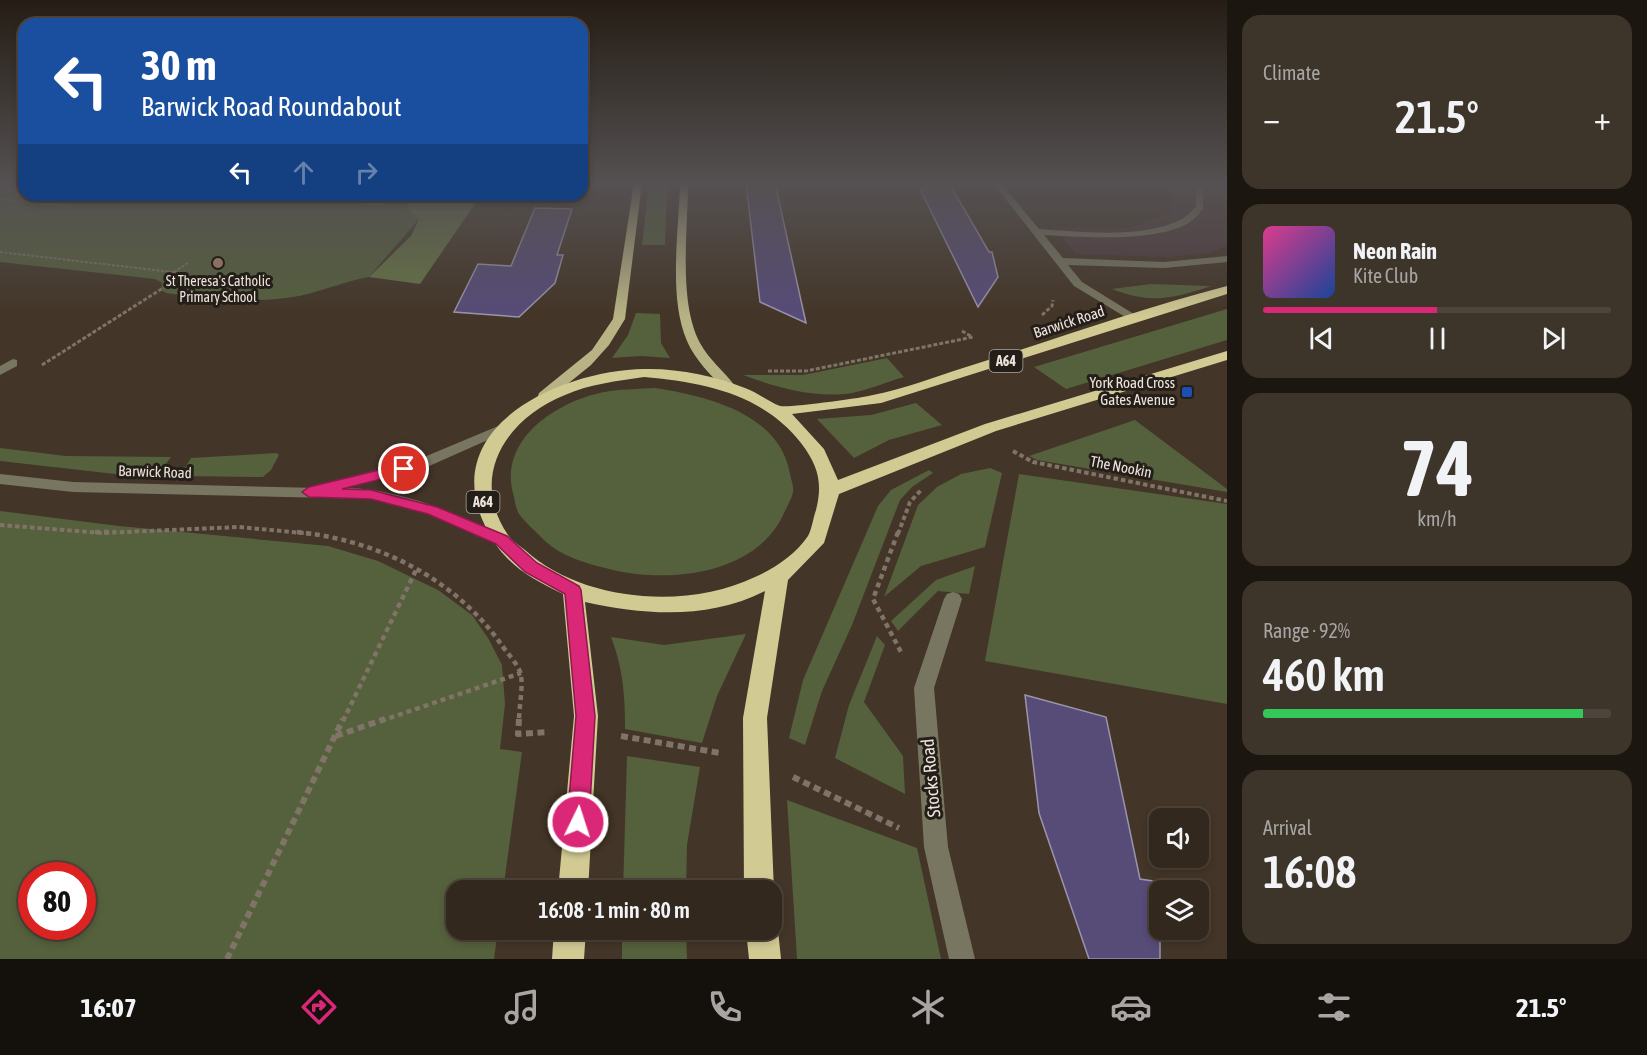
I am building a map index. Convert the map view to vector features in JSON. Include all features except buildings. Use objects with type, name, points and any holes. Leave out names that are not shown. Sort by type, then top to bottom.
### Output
[{"type":"highway","name":"Barwick Road","points":[[780,411],[875,400],[1227,290]]},
{"type":"highway","points":[[831,490],[925,451],[1013,421],[1121,391],[1227,355]]},
{"type":"highway","name":"A64","points":[[644,373],[687,376],[729,386],[780,411],[805,434],[823,460],[831,490],[823,531],[796,565],[778,578],[744,593],[705,603],[637,605],[573,590],[531,568],[501,540],[482,500],[484,461],[503,428],[544,396],[602,377],[644,373]]},
{"type":"highway","points":[[759,880],[755,718],[778,578]]},
{"type":"highway","points":[[573,590],[586,716],[574,880]]},
{"type":"highway","points":[[568,959],[569,940]]},
{"type":"highway","points":[[763,940],[765,959]]},
{"type":"main road","points":[[544,396],[575,373],[605,344],[619,318],[632,228]]},
{"type":"main road","points":[[684,228],[684,310],[692,339],[705,361],[729,386]]},
{"type":"street","points":[[1033,228],[1069,275],[1085,289],[1136,319]]},
{"type":"street","points":[[1036,232],[1142,235],[1162,228]]},
{"type":"street","points":[[1059,261],[1145,266],[1193,265],[1227,259]]},
{"type":"street","points":[[0,371],[13,363]]},
{"type":"street","name":"Barwick Road","points":[[309,492],[422,464],[503,428]]},
{"type":"street","name":"Barwick Road","points":[[0,479],[73,487],[371,494],[432,510],[501,540]]},
{"type":"street","name":"Stocks Road","points":[[953,599],[924,688],[936,847],[962,959]]},
{"type":"path","points":[[0,252],[185,274],[39,366]]},
{"type":"path","points":[[173,273],[188,263]]},
{"type":"path","points":[[1034,320],[1052,306],[1053,300],[1062,292],[1085,289]]},
{"type":"path","points":[[962,331],[971,337]]},
{"type":"path","points":[[761,370],[806,371],[982,334]]},
{"type":"path","name":"The Nookin","points":[[1012,451],[1033,462],[1223,498],[1227,501]]},
{"type":"path","points":[[924,688],[873,599],[910,502],[926,485]]},
{"type":"path","points":[[0,525],[102,533],[239,527],[335,536],[374,549],[417,568],[446,587],[486,623],[521,673],[518,734],[584,730],[756,760],[936,847]]},
{"type":"path","points":[[227,959],[417,568]]},
{"type":"path","points":[[336,736],[521,673]]},
{"type":"shaded area","points":[[1053,228],[1227,228],[1227,246],[1211,252],[1171,257],[1076,254]]},
{"type":"green space","points":[[0,228],[411,228],[369,277],[308,294],[266,300],[216,299],[166,293],[161,290],[162,283],[155,279],[0,262]]},
{"type":"green space","points":[[415,228],[459,228],[420,284],[369,277],[411,236]]},
{"type":"green space","points":[[644,228],[666,228],[665,245],[642,245]]},
{"type":"green space","points":[[1151,284],[1211,286],[1162,298],[1138,297],[1112,289]]},
{"type":"green space","points":[[1227,309],[1227,340],[1066,389],[1034,367]]},
{"type":"green space","points":[[636,313],[660,314],[661,343],[670,358],[641,356],[612,358],[628,335]]},
{"type":"green space","points":[[887,358],[904,377],[845,394],[819,394],[793,390],[743,375],[803,375]]},
{"type":"green space","points":[[655,388],[696,396],[738,411],[756,422],[772,436],[783,453],[793,488],[784,513],[771,534],[754,550],[732,562],[708,570],[683,574],[657,575],[609,569],[564,554],[548,544],[518,512],[511,476],[514,457],[523,440],[536,425],[552,413],[590,395],[615,390]]},
{"type":"green space","points":[[916,403],[942,425],[889,440],[854,458],[817,419],[871,415]]},
{"type":"green space","points":[[1135,420],[1227,489],[1227,492],[1037,460],[1029,456]]},
{"type":"green space","points":[[0,448],[66,456],[171,457],[158,475],[115,474],[0,461]]},
{"type":"green space","points":[[277,453],[279,455],[271,470],[263,477],[180,476],[191,458]]},
{"type":"green space","points":[[990,468],[1002,473],[985,547],[921,566],[884,597],[918,505],[937,487],[961,474]]},
{"type":"green space","points":[[929,470],[933,473],[912,487],[900,500],[852,625],[822,691],[805,745],[789,738],[803,680],[878,506],[891,490]]},
{"type":"green space","points":[[1019,474],[1227,504],[1227,704],[985,661]]},
{"type":"green space","points":[[0,511],[119,526],[328,546],[378,561],[438,590],[472,615],[488,638],[502,665],[505,704],[500,749],[522,752],[505,880],[446,880],[446,940],[497,940],[494,959],[0,959]]},
{"type":"green space","points":[[975,566],[969,594],[938,591],[898,631],[891,621],[936,580]]},
{"type":"green space","points":[[746,634],[717,696],[702,743],[625,729],[623,682],[611,637],[664,645]]},
{"type":"green space","points":[[877,636],[885,645],[864,702],[903,756],[905,794],[835,758],[849,705]]},
{"type":"green space","points":[[627,756],[700,767],[687,845],[686,880],[623,880]]},
{"type":"green space","points":[[787,800],[917,848],[941,959],[797,959]]},
{"type":"green space","points":[[622,940],[686,940],[687,959],[622,959]]},
{"type":"place","name":"St Theresa's Catholic Primary School","points":[[218,263]]},
{"type":"place","name":"York Road Cross Gates Avenue","points":[[1187,392]]},
{"type":"route","points":[[404,469],[309,492],[371,494],[432,510],[501,540],[531,568],[573,590],[586,716],[578,822]]}]
